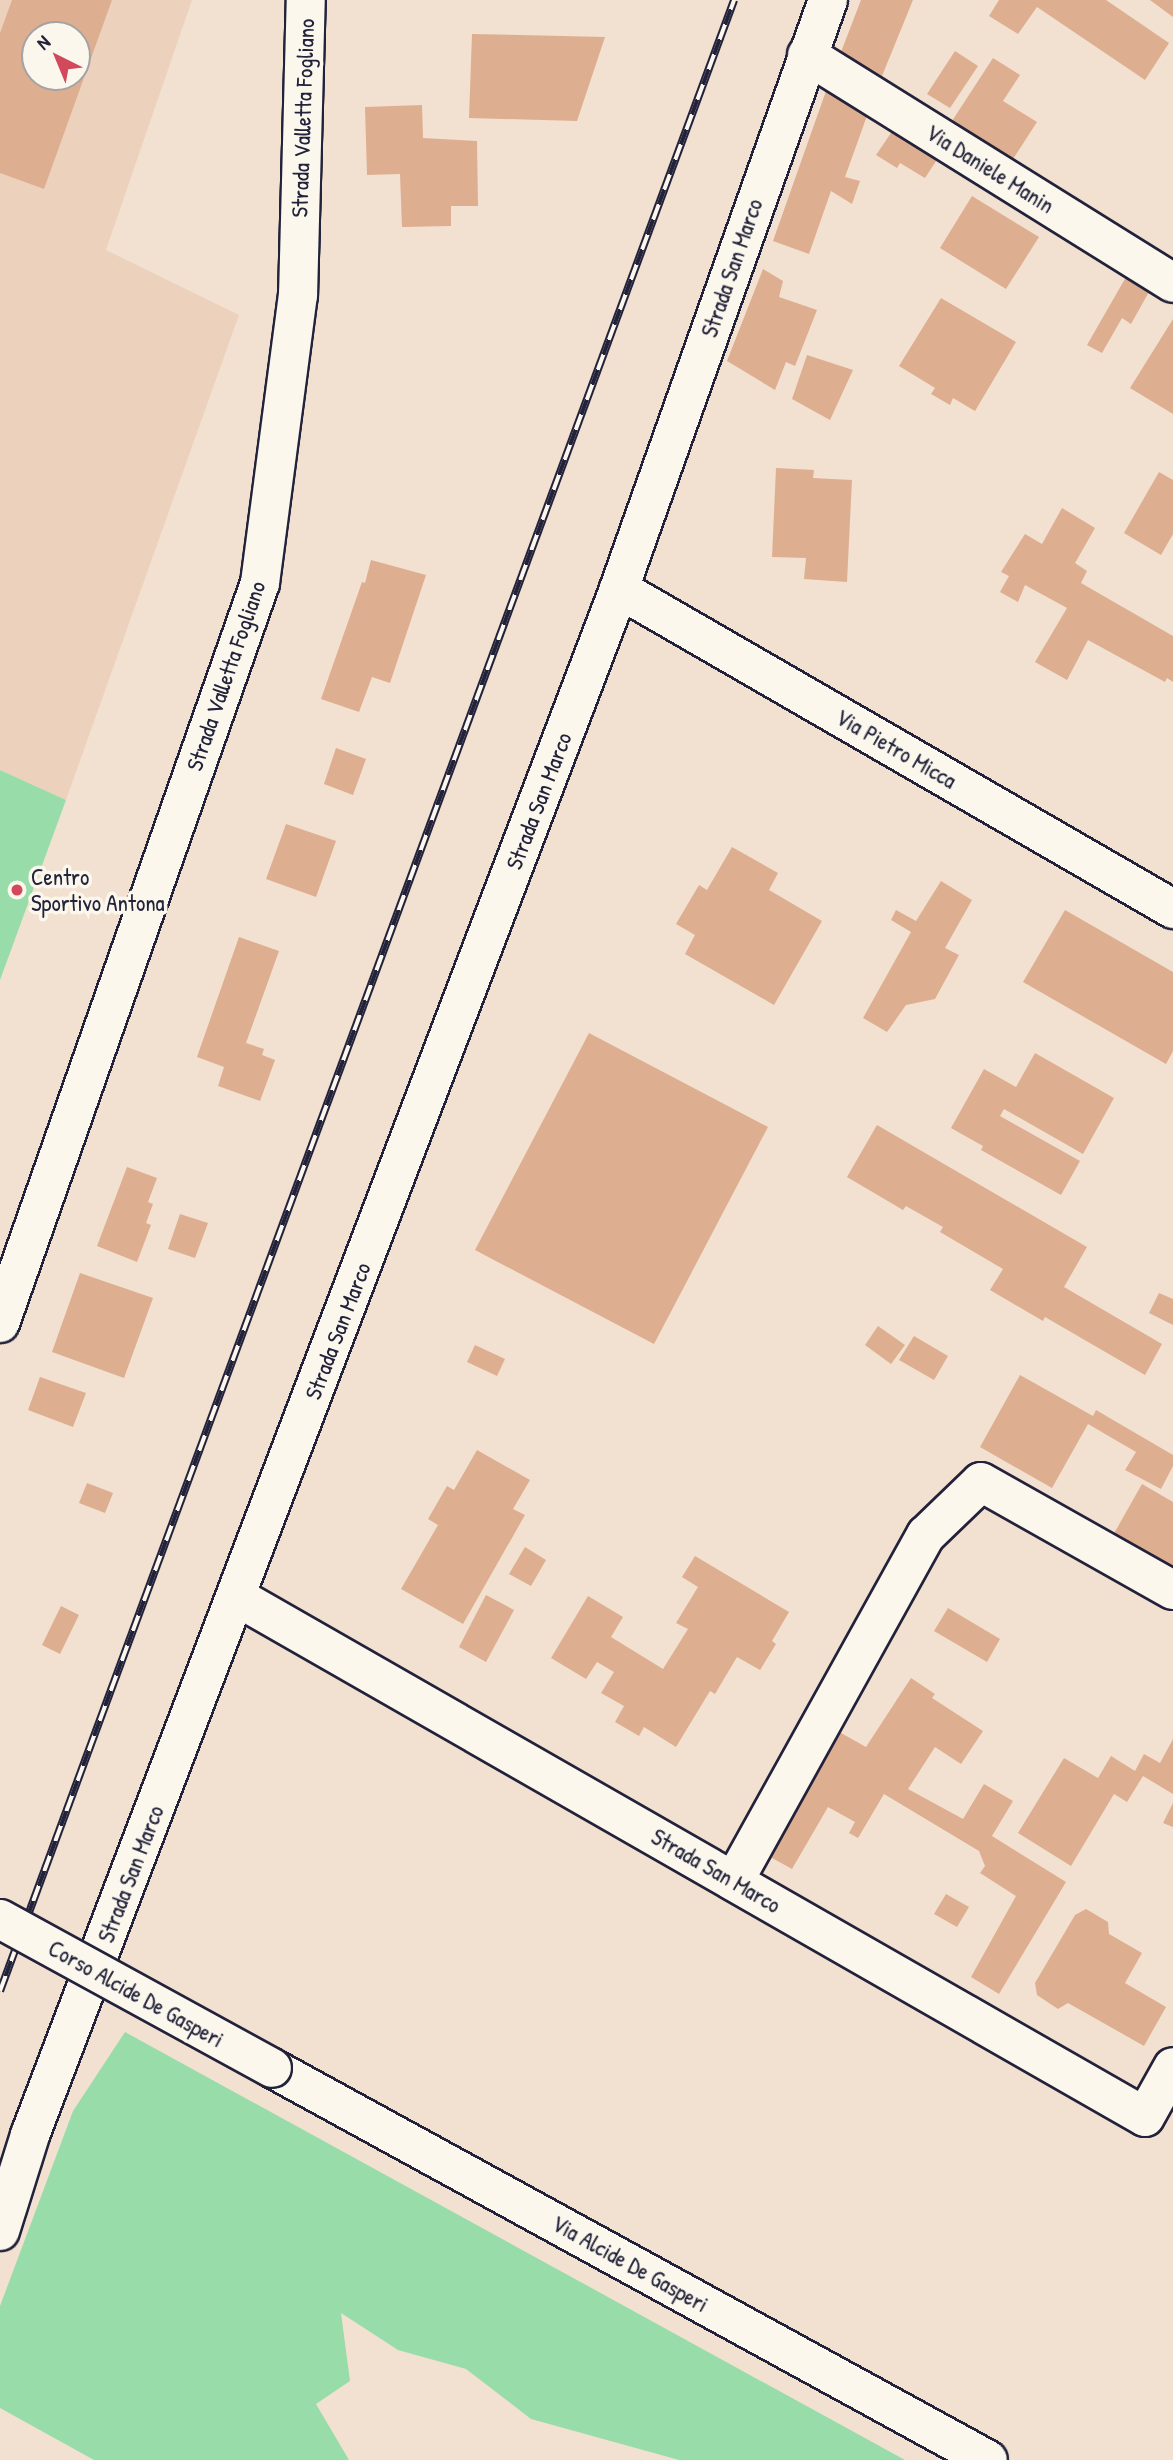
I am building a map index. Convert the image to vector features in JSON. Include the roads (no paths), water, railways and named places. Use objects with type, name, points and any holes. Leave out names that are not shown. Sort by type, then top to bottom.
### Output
[{"type":"street","name":"Strada Valletta Fogliano","points":[[0,1323],[260,583],[298,296],[306,0]]},
{"type":"street","name":"Strada San Marco","points":[[0,2231],[30,2134],[619,590],[828,0]]},
{"type":"street","name":"Via Daniele Manin","points":[[807,55],[1173,283]]},
{"type":"street","name":"Via Pietro Micca","points":[[619,590],[1173,909]]},
{"type":"street","points":[[734,1881],[926,1535],[981,1482],[1173,1590]]},
{"type":"street","name":"Strada San Marco","points":[[237,1597],[1145,2117],[1173,2067]]},
{"type":"street","name":"Corso Alcide De Gasperi","points":[[0,1919],[272,2068]]},
{"type":"street","name":"Via Alcide De Gasperi","points":[[272,2068],[988,2460]]},
{"type":"railway","points":[[0,1991],[734,0]]},
{"type":"place","name":"Centro Sportivo Antona","points":[[17,890]]}]
